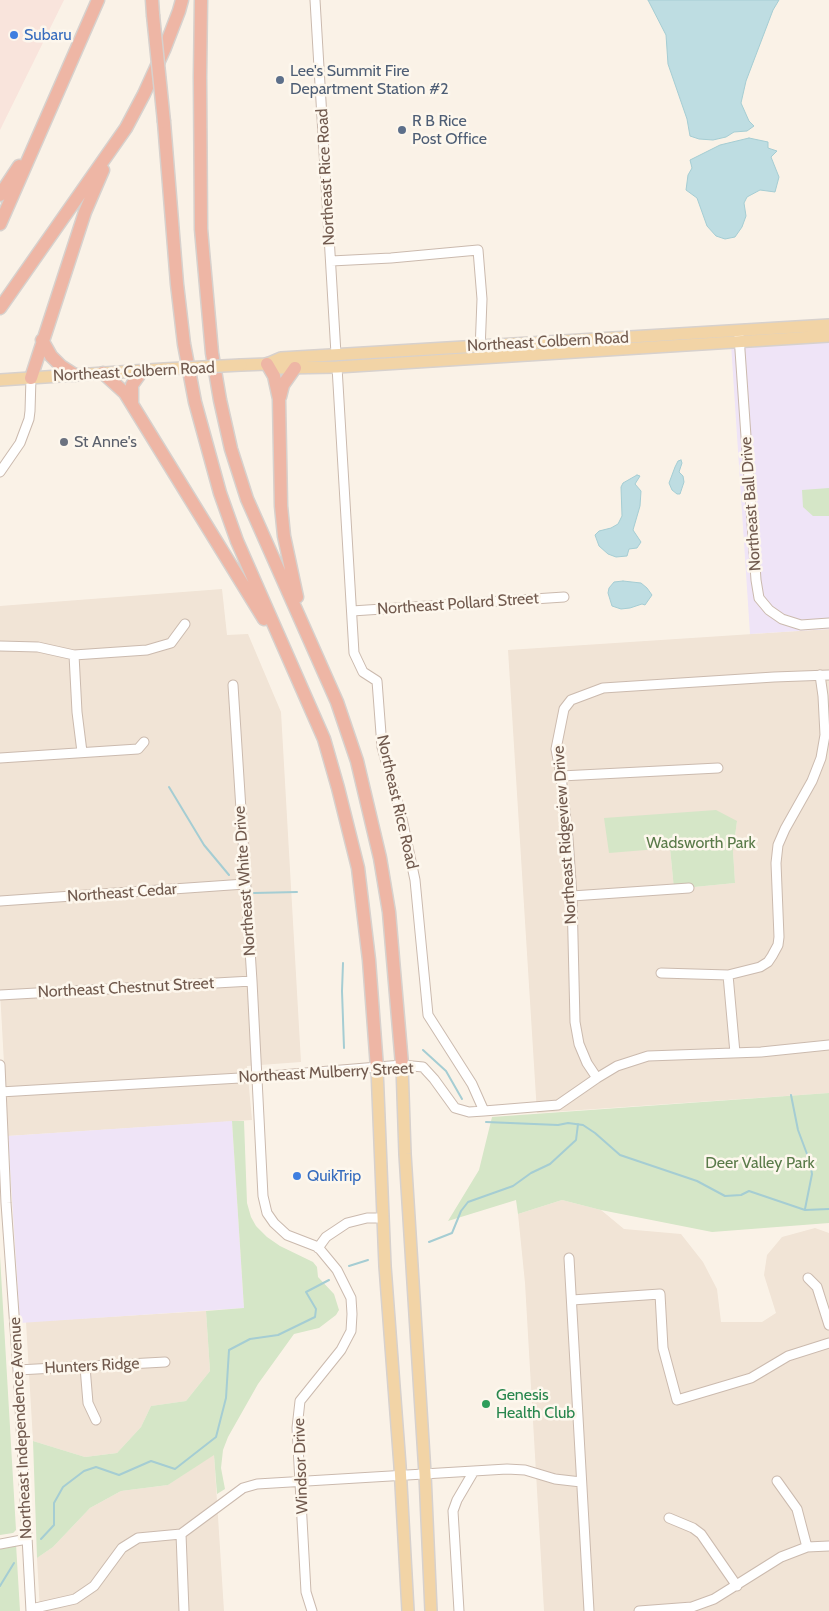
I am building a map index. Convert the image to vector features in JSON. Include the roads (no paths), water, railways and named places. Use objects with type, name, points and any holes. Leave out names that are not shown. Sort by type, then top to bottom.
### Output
[{"type":"highway","points":[[0,224],[98,0]]},
{"type":"highway","points":[[152,0],[177,284],[184,344],[195,402],[220,493],[237,541],[324,739],[338,788],[358,868],[369,960],[377,1068]]},
{"type":"highway","points":[[31,378],[85,212],[101,173],[144,94],[164,50],[182,0]]},
{"type":"highway","points":[[201,0],[202,229],[211,336],[220,400],[231,449],[247,499],[337,702],[357,760],[370,809],[389,912],[402,1065]]},
{"type":"highway","points":[[0,195],[47,116]]},
{"type":"highway","points":[[0,308],[126,128]]},
{"type":"highway","points":[[42,340],[51,356],[61,366],[75,374]]},
{"type":"highway","points":[[268,364],[274,376],[279,399],[279,473],[284,536],[294,585],[307,633]]},
{"type":"highway","points":[[279,399],[283,385],[295,368]]},
{"type":"highway","points":[[133,406],[132,385],[142,371]]},
{"type":"highway","points":[[103,373],[125,393],[296,672]]},
{"type":"main road","name":"Northeast Colbern Road","points":[[268,364],[281,358],[336,354],[829,325]]},
{"type":"main road","name":"Northeast Colbern Road","points":[[0,380],[240,365],[268,364],[280,368],[336,367],[829,336]]},
{"type":"main road","points":[[336,367],[345,357],[352,353]]},
{"type":"main road","points":[[402,1065],[405,1154],[425,1474],[431,1611]]},
{"type":"main road","points":[[377,1068],[383,1218],[401,1475],[408,1611]]},
{"type":"street","name":"Northeast Rice Road","points":[[315,0],[336,354]]},
{"type":"street","points":[[331,261],[478,250],[482,299],[479,359]]},
{"type":"street","name":"Northeast Ball Drive","points":[[739,330],[756,580],[760,598],[769,610],[782,619],[801,625],[829,623]]},
{"type":"street","name":"Northeast Rice Road","points":[[336,367],[354,654],[362,672],[377,681],[382,747],[402,819],[415,880],[428,1015],[472,1084],[484,1112]]},
{"type":"street","points":[[0,472],[20,443],[29,420],[31,378]]},
{"type":"street","name":"Northeast Pollard Street","points":[[352,611],[564,597]]},
{"type":"street","points":[[0,646],[38,647],[74,655],[147,650],[172,643],[185,624]]},
{"type":"street","points":[[74,655],[77,712],[82,752]]},
{"type":"street","points":[[661,973],[728,975],[760,967],[768,962],[778,945],[780,937],[776,863],[778,845],[812,781],[821,758],[825,734],[825,675]]},
{"type":"street","name":"Northeast Ridgeview Drive","points":[[597,1078],[578,1044],[575,1022],[572,896],[568,838],[556,749],[564,709],[571,700],[603,688],[825,675]]},
{"type":"street","name":"Northeast White Drive","points":[[234,685],[257,1077]]},
{"type":"street","points":[[0,758],[138,749],[144,742]]},
{"type":"street","points":[[561,776],[718,768]]},
{"type":"street","name":"Northeast Cedar","points":[[0,901],[245,884]]},
{"type":"street","points":[[572,896],[689,888]]},
{"type":"street","points":[[728,975],[735,1053]]},
{"type":"street","name":"Northeast Chestnut Street","points":[[0,995],[252,980]]},
{"type":"street","name":"Northeast Mulberry Street","points":[[0,1092],[257,1077],[402,1065],[423,1067],[455,1108],[469,1112],[484,1112],[558,1105],[617,1066],[648,1056],[735,1053],[829,1045]]},
{"type":"street","name":"Northeast Independence Avenue","points":[[0,1065],[3,1203],[18,1370],[31,1610]]},
{"type":"street","name":"Windsor Drive","points":[[257,1077],[262,1196],[267,1213],[274,1223],[288,1235],[318,1248],[338,1270],[351,1298],[351,1332],[341,1350],[300,1401],[297,1428],[306,1592],[312,1611]]},
{"type":"street","points":[[318,1248],[326,1237],[347,1223],[367,1218],[383,1218]]},
{"type":"street","points":[[569,1258],[589,1611]]},
{"type":"street","points":[[808,1278],[817,1287],[829,1325]]},
{"type":"street","points":[[572,1300],[660,1294],[663,1348],[677,1400],[751,1378],[788,1356],[829,1343]]},
{"type":"street","name":"Hunters Ridge","points":[[18,1370],[165,1362]]},
{"type":"street","points":[[85,1367],[88,1403],[96,1420]]},
{"type":"street","points":[[31,1610],[75,1599],[94,1586],[122,1548],[138,1538],[181,1534],[243,1488],[257,1484],[474,1471],[525,1470],[556,1479],[581,1482]]},
{"type":"street","points":[[459,1611],[453,1511],[457,1500],[474,1471]]},
{"type":"street","points":[[777,1481],[797,1508],[807,1547]]},
{"type":"street","points":[[669,1518],[693,1528],[701,1534],[737,1586]]},
{"type":"street","points":[[181,1534],[184,1611]]},
{"type":"street","points":[[0,1544],[27,1539]]},
{"type":"street","points":[[640,1611],[672,1610],[692,1607],[707,1602],[737,1586],[781,1557],[807,1547],[829,1546]]},
{"type":"water","points":[[648,0],[779,0],[773,10],[746,81],[741,103],[749,121],[754,126],[747,131],[734,132],[726,137],[713,140],[690,136],[687,119],[668,64],[666,35]]},
{"type":"water","points":[[749,138],[768,142],[768,148],[777,151],[771,157],[779,177],[775,192],[760,190],[747,197],[744,203],[746,216],[742,227],[735,237],[725,239],[716,236],[707,226],[697,198],[686,190],[688,175],[692,168],[690,160],[720,145]]},
{"type":"water","points":[[681,460],[679,472],[683,476],[684,482],[680,494],[677,494],[672,490],[669,483],[678,461]]},
{"type":"water","points":[[637,475],[640,476],[635,484],[641,491],[640,506],[633,530],[641,542],[637,548],[629,549],[627,556],[616,557],[608,554],[599,546],[595,535],[599,531],[618,524],[622,516],[621,487],[623,483]]},
{"type":"water","points":[[614,582],[641,583],[647,588],[652,595],[645,605],[621,609],[612,606],[608,593],[609,588]]},
{"type":"waterway","points":[[169,787],[204,845],[229,875]]},
{"type":"waterway","points":[[254,893],[297,892]]},
{"type":"waterway","points":[[343,963],[344,1048]]},
{"type":"waterway","points":[[423,1050],[446,1071],[462,1099]]},
{"type":"waterway","points":[[791,1095],[798,1130],[810,1162],[812,1174],[805,1209]]},
{"type":"waterway","points":[[486,1122],[558,1125],[568,1123],[583,1125],[620,1155],[697,1181],[725,1196],[741,1195],[749,1191],[805,1210],[829,1209]]},
{"type":"waterway","points":[[429,1242],[452,1233],[461,1211],[468,1202],[513,1186],[531,1173],[550,1164],[576,1140],[578,1124]]},
{"type":"waterway","points":[[349,1266],[368,1260]]},
{"type":"waterway","points":[[41,1539],[54,1525],[54,1503],[63,1487],[84,1471],[96,1467],[119,1475],[151,1461],[175,1469],[216,1437],[226,1398],[229,1350],[250,1339],[278,1335],[315,1317],[316,1309],[306,1292],[329,1280]]},
{"type":"waterway","points":[[0,1586],[14,1563]]},
{"type":"place","name":"Subaru","points":[[14,35]]},
{"type":"place","name":"Lee's Summit Fire Department Station #2","points":[[280,80]]},
{"type":"place","name":"R B Rice Post Office","points":[[402,130]]},
{"type":"place","name":"St Anne's","points":[[64,442]]},
{"type":"place","name":"QuikTrip","points":[[297,1176]]},
{"type":"place","name":"Genesis Health Club","points":[[486,1404]]},
{"type":"park label","name":"Wadsworth Park","points":[[701,843]]},
{"type":"park label","name":"Deer Valley Park","points":[[760,1163]]}]
